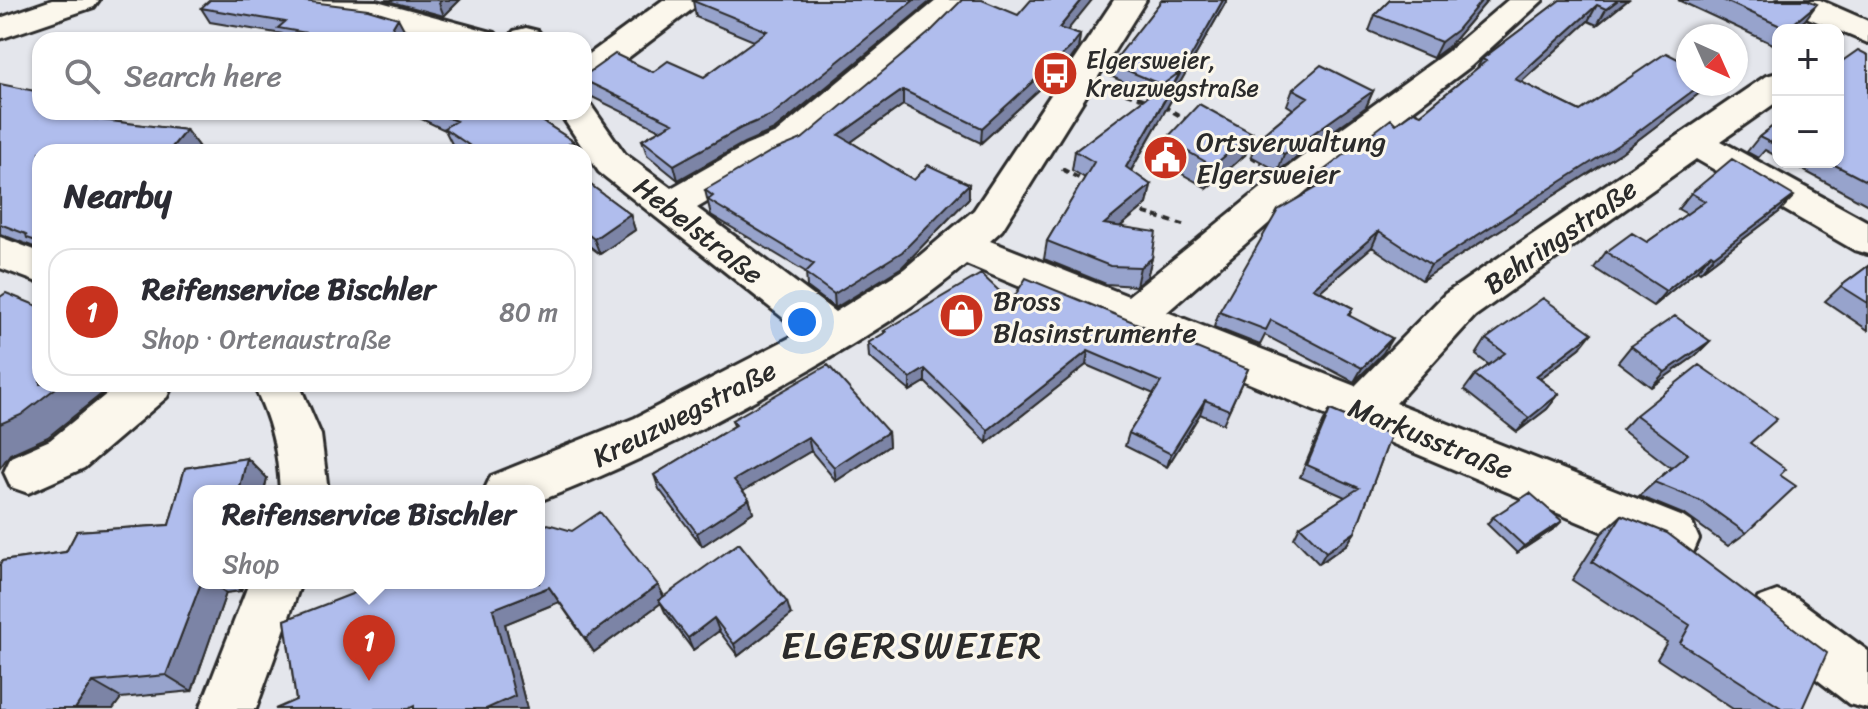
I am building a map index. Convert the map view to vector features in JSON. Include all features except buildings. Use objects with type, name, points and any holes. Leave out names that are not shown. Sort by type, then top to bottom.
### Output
[{"type":"street","points":[[0,29],[83,0]]},
{"type":"street","points":[[299,0],[447,23],[485,32]]},
{"type":"street","points":[[592,68],[684,0]]},
{"type":"street","points":[[670,206],[758,155],[789,142],[956,0]]},
{"type":"street","name":"Kreuzwegstraße","points":[[524,485],[620,449],[722,397],[834,335],[910,288],[962,246],[988,220],[1130,0]]},
{"type":"street","points":[[1132,317],[1294,181],[1459,59],[1527,0]]},
{"type":"street","points":[[1793,0],[1858,32]]},
{"type":"street","name":"Behringstraße","points":[[1361,410],[1460,305],[1772,88]]},
{"type":"street","name":"Hebelstraße","points":[[582,120],[612,163],[834,335]]},
{"type":"street","points":[[1694,142],[1868,240]]},
{"type":"street","name":"Markusstraße","points":[[962,246],[1665,533],[1703,561]]},
{"type":"street","points":[[0,252],[32,265]]},
{"type":"street","points":[[28,472],[67,454],[141,392]]},
{"type":"street","points":[[280,392],[302,445],[304,485]]},
{"type":"street","points":[[245,706],[274,589]]},
{"type":"street","points":[[1741,590],[1868,685]]},
{"type":"path","points":[[1079,77],[1159,104],[1200,127]]},
{"type":"path","points":[[1240,150],[1294,181]]},
{"type":"path","points":[[1030,157],[1068,171],[1091,185]]},
{"type":"path","points":[[1126,205],[1138,212],[1226,238]]},
{"type":"place","name":"Elgersweier, Kreuzwegstraße","points":[[1055,74]]},
{"type":"place","name":"Ortsverwaltung Elgersweier","points":[[1165,157]]},
{"type":"place","name":"Bross Blasinstrumente","points":[[962,316]]},
{"type":"place","name":"Reifenservice Bischler","points":[[369,681]]},
{"type":"district","name":"ELGERSWEIER","points":[[912,645]]}]
